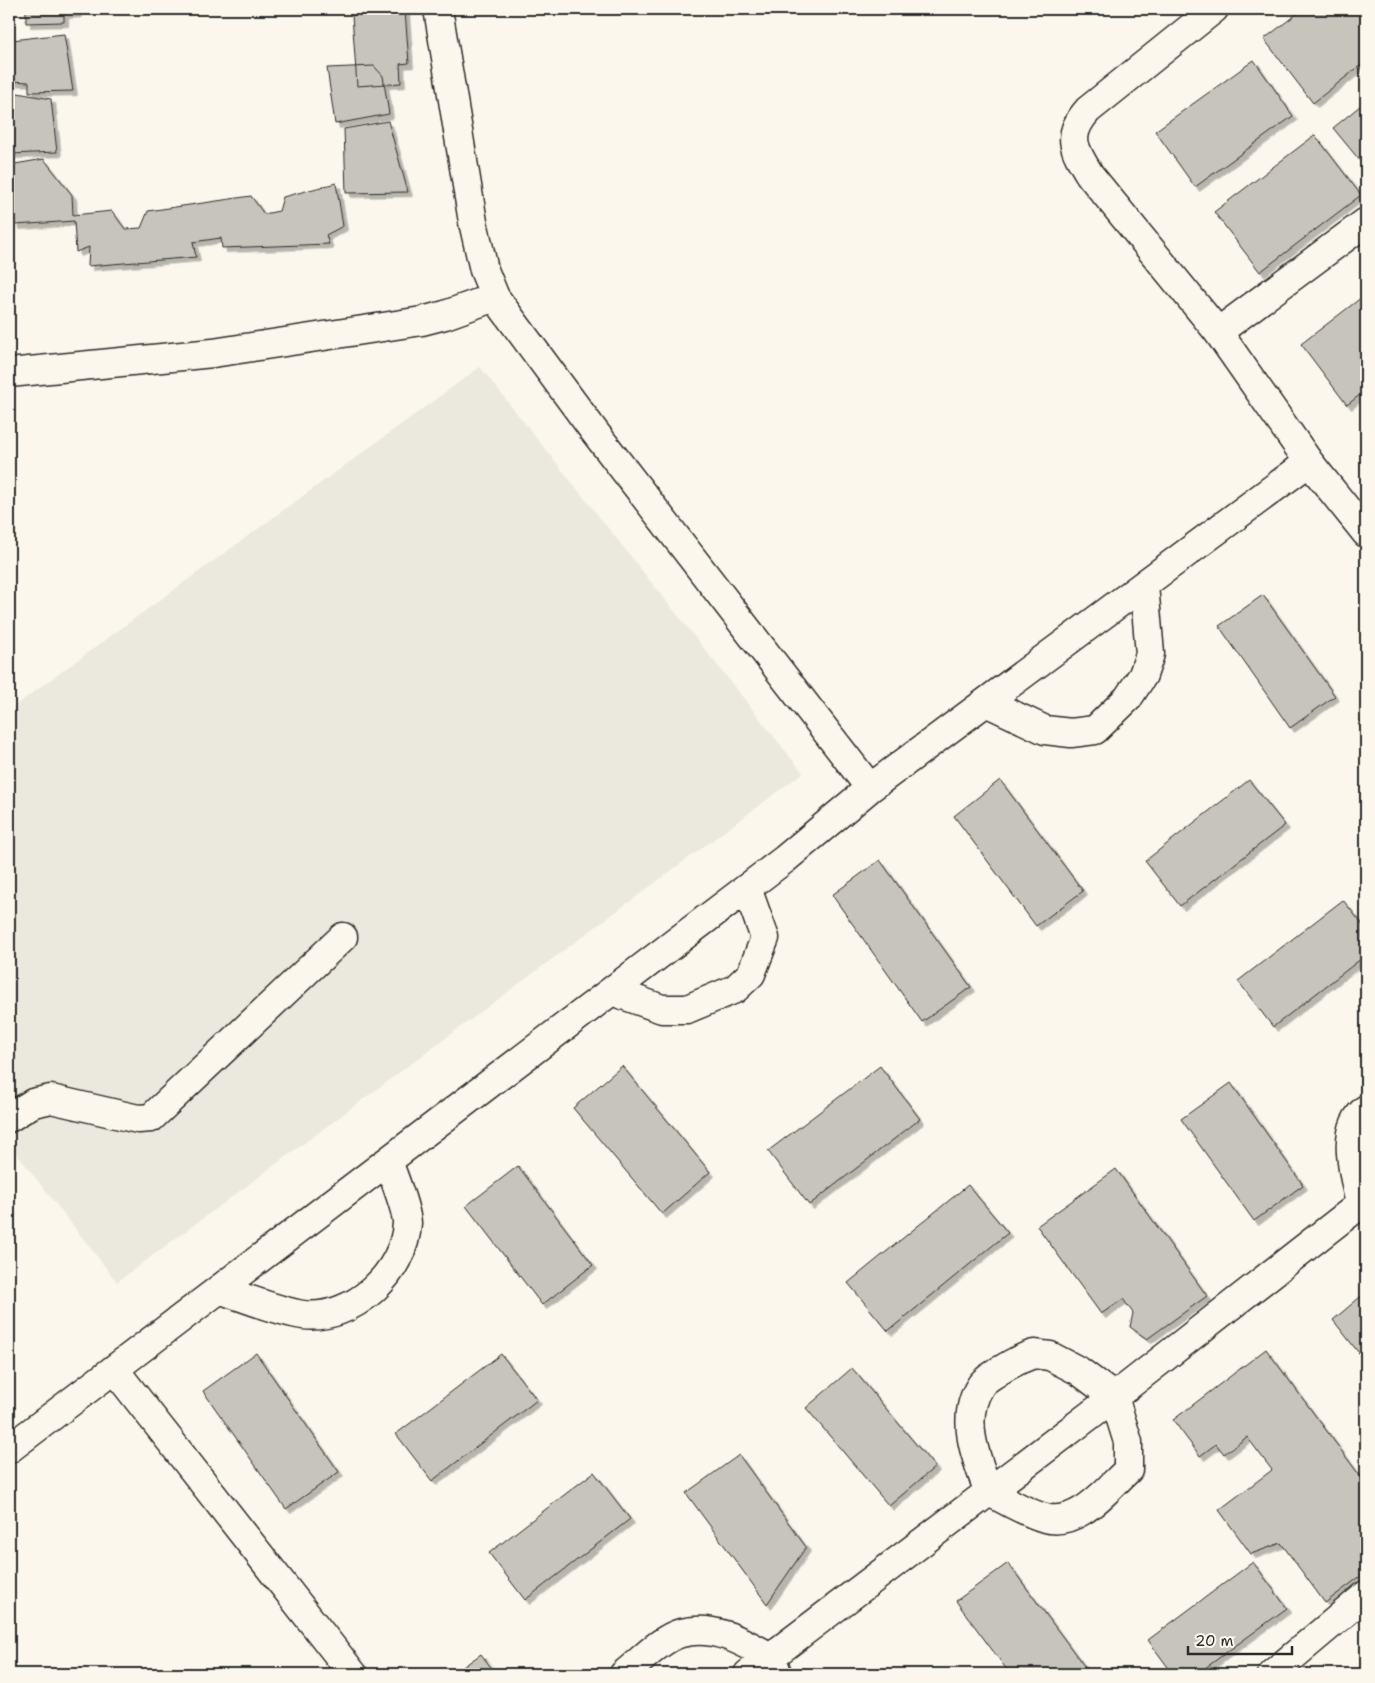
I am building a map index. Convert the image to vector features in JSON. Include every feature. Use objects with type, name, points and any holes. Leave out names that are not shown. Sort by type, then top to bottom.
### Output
[{"type":"street","points":[[438,9],[473,222],[484,270],[495,297],[594,430],[870,788]]},
{"type":"street","points":[[1214,9],[1088,110],[1077,122],[1074,138],[1076,149],[1090,175],[1218,332],[1309,462],[1366,533]]},
{"type":"street","points":[[1218,332],[1366,222]]},
{"type":"street","points":[[9,373],[213,353],[412,322],[445,315],[495,297]]},
{"type":"street","points":[[9,1449],[747,888],[870,788],[1309,462]]},
{"type":"street","points":[[986,702],[1045,730],[1071,733],[1095,730],[1128,698],[1142,675],[1150,654],[1144,585]]},
{"type":"street","points":[[612,991],[662,1009],[687,1009],[735,989],[752,974],[765,938],[747,888]]},
{"type":"street","points":[[9,1118],[33,1103],[51,1099],[138,1119],[151,1118],[343,937]]},
{"type":"street","points":[[748,1674],[774,1666],[989,1492],[1364,1204],[1350,1142],[1359,1114],[1366,1108]]},
{"type":"street","points":[[219,1289],[303,1315],[322,1314],[350,1307],[374,1289],[389,1273],[405,1237],[407,1221],[388,1161]]},
{"type":"street","points":[[1034,1354],[1050,1356],[1079,1371],[1114,1397],[1128,1442],[1128,1470],[1080,1513],[1062,1519],[1045,1518],[989,1492],[975,1456],[970,1422],[972,1402],[982,1383],[1019,1358],[1034,1354]]},
{"type":"street","points":[[114,1369],[353,1674]]},
{"type":"street","points":[[1272,1674],[1366,1595]]},
{"type":"street","points":[[624,1674],[665,1642],[680,1634],[699,1631],[718,1633],[741,1640],[774,1666]]},
{"type":"shaded area","points":[[480,367],[803,773],[117,1282],[9,1144],[9,710]]},
{"type":"building","points":[[26,9],[76,9],[77,13],[64,14],[64,22],[26,23]]},
{"type":"building","points":[[1303,9],[1366,9],[1366,61],[1313,103],[1264,39]]},
{"type":"building","points":[[405,11],[409,63],[400,64],[401,83],[357,86],[352,15]]},
{"type":"building","points":[[64,34],[73,91],[29,92],[29,82],[10,81],[12,40]]},
{"type":"building","points":[[1254,60],[1293,116],[1195,187],[1155,131]]},
{"type":"building","points":[[374,66],[383,76],[389,114],[335,124],[327,68]]},
{"type":"building","points":[[12,92],[51,99],[57,152],[9,154],[9,109],[16,107]]},
{"type":"building","points":[[1366,101],[1366,168],[1333,128]]},
{"type":"building","points":[[388,121],[408,192],[346,193],[344,129]]},
{"type":"building","points":[[1315,135],[1361,195],[1260,272],[1214,212]]},
{"type":"building","points":[[44,159],[72,195],[73,215],[112,211],[125,229],[141,228],[148,211],[251,196],[264,214],[279,211],[283,197],[336,183],[343,226],[326,235],[329,244],[222,248],[221,238],[193,242],[196,257],[88,266],[89,247],[76,252],[74,221],[15,225],[9,165]]},
{"type":"building","points":[[1366,294],[1366,390],[1347,405],[1301,344]]},
{"type":"building","points":[[1263,595],[1335,696],[1290,728],[1219,626]]},
{"type":"building","points":[[1366,716],[1366,733],[1358,724]]},
{"type":"building","points":[[1000,780],[1083,891],[1036,926],[954,816]]},
{"type":"building","points":[[1249,780],[1285,825],[1180,906],[1145,861]]},
{"type":"building","points":[[880,860],[971,987],[922,1022],[832,895]]},
{"type":"building","points":[[1343,900],[1366,929],[1366,955],[1273,1027],[1238,981]]},
{"type":"building","points":[[622,1066],[710,1172],[662,1214],[573,1108]]},
{"type":"building","points":[[880,1066],[920,1119],[809,1205],[768,1151]]},
{"type":"building","points":[[1231,1083],[1303,1185],[1254,1221],[1181,1119]]},
{"type":"building","points":[[518,1166],[593,1265],[542,1305],[466,1206]]},
{"type":"building","points":[[1116,1169],[1207,1296],[1147,1339],[1130,1327],[1133,1313],[1123,1299],[1101,1314],[1037,1226]]},
{"type":"building","points":[[968,1185],[1008,1233],[888,1331],[848,1283]]},
{"type":"building","points":[[1366,1292],[1366,1362],[1333,1320]]},
{"type":"building","points":[[1266,1349],[1366,1484],[1366,1572],[1325,1603],[1281,1543],[1251,1554],[1219,1510],[1272,1470],[1247,1437],[1224,1454],[1216,1444],[1200,1456],[1173,1420]]},
{"type":"building","points":[[256,1353],[339,1472],[286,1509],[203,1391]]},
{"type":"building","points":[[501,1354],[537,1400],[432,1481],[396,1434]]},
{"type":"building","points":[[852,1368],[935,1467],[889,1506],[806,1408]]},
{"type":"building","points":[[739,1455],[806,1547],[767,1604],[686,1493]]},
{"type":"building","points":[[594,1472],[630,1519],[525,1600],[489,1553]]},
{"type":"building","points":[[1253,1562],[1287,1608],[1197,1674],[1173,1674],[1148,1640]]},
{"type":"building","points":[[1008,1563],[1090,1674],[1010,1674],[956,1601]]},
{"type":"building","points":[[481,1654],[496,1674],[453,1674]]}]
